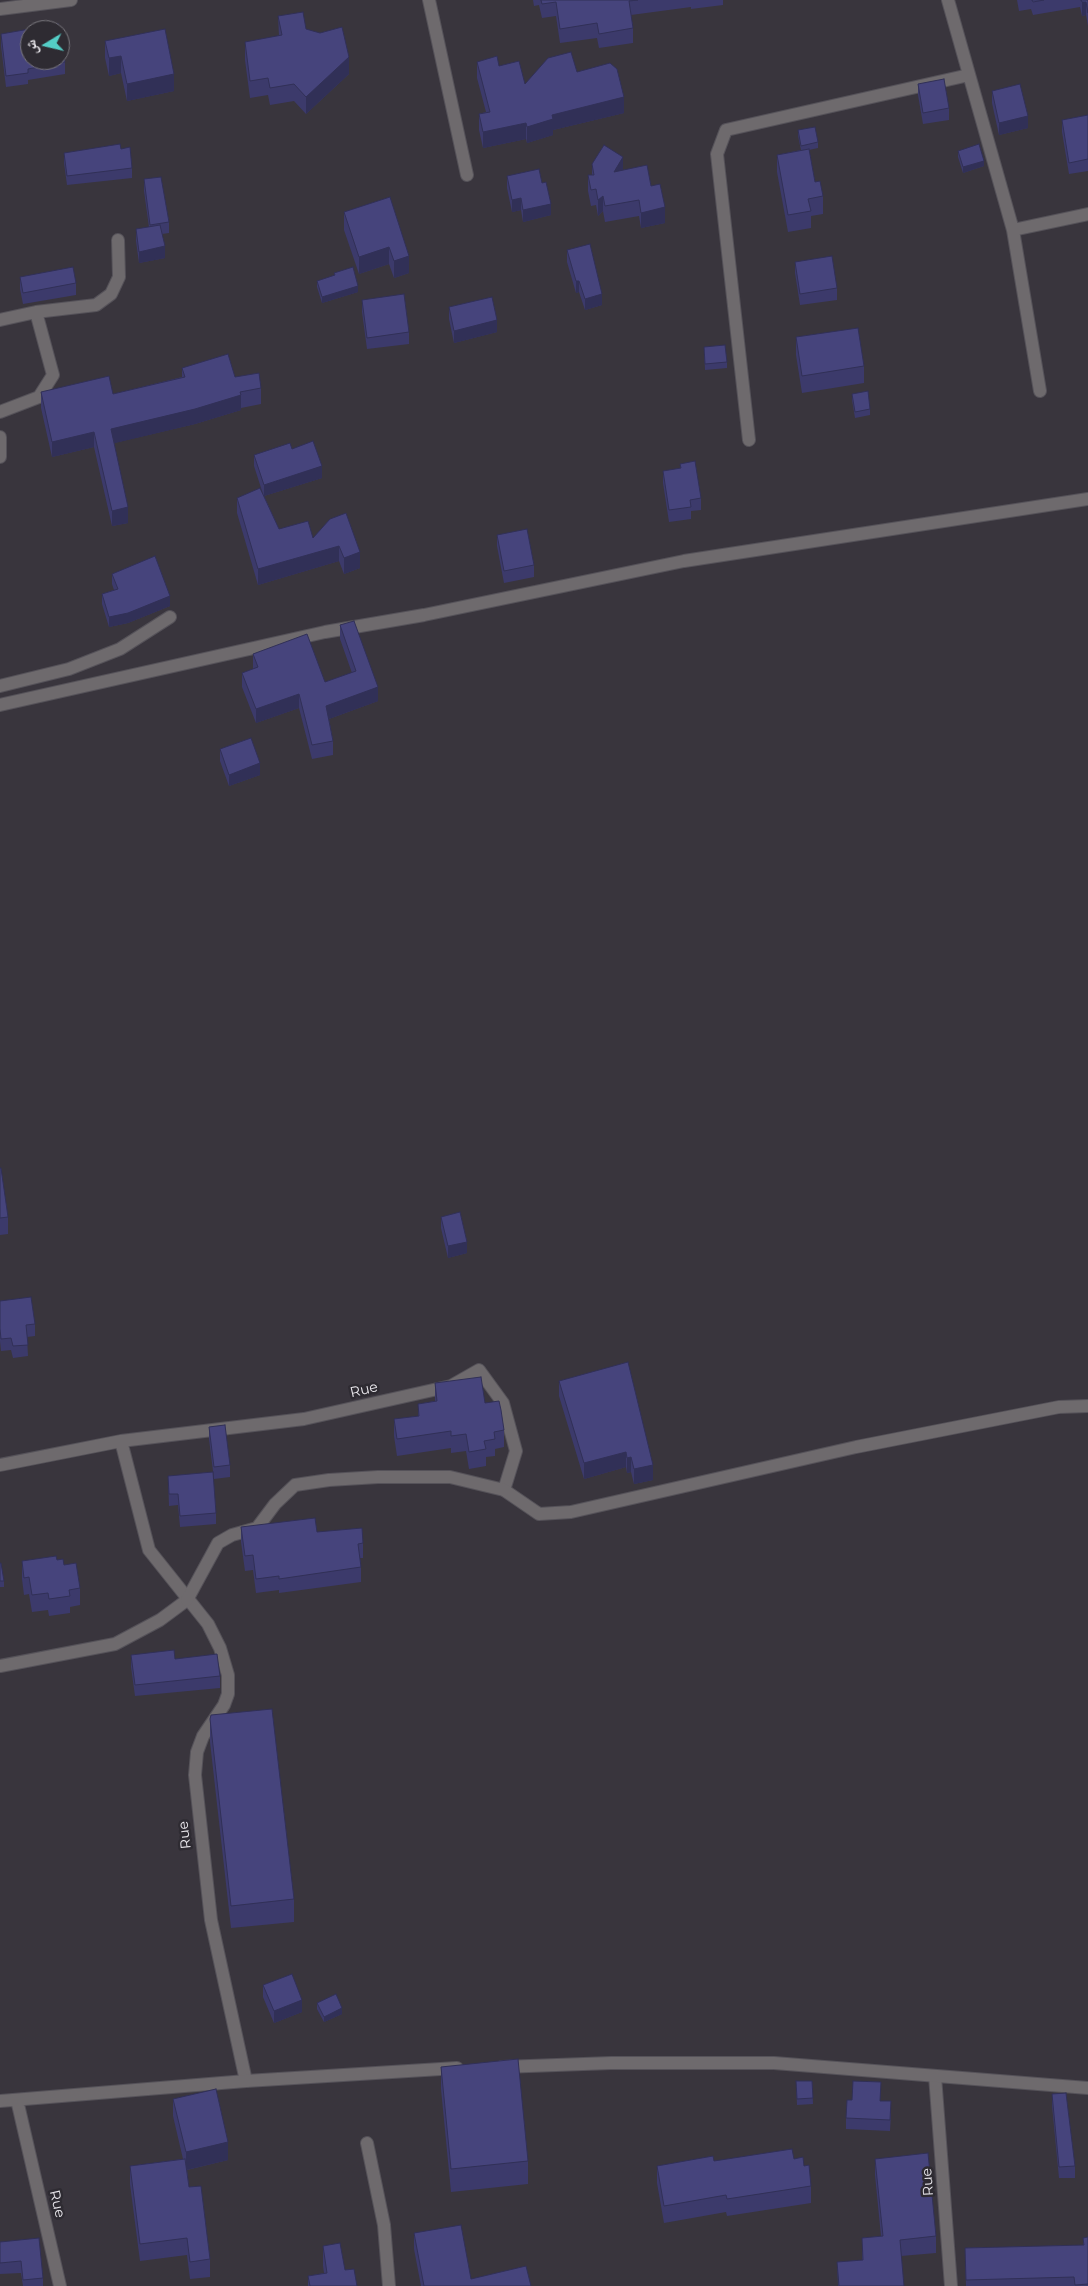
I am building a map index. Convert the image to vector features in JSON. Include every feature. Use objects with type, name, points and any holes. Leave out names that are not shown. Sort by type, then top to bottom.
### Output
[{"type":"street","points":[[0,9],[71,0]]},
{"type":"street","points":[[429,0],[467,175]]},
{"type":"street","points":[[948,0],[1013,230],[1040,391]]},
{"type":"street","points":[[749,440],[717,154],[726,130],[969,74]]},
{"type":"street","points":[[1013,230],[1088,214]]},
{"type":"street","points":[[0,320],[36,312],[96,305],[111,294],[119,277],[118,240]]},
{"type":"street","points":[[0,412],[38,397],[53,375],[36,312]]},
{"type":"street","points":[[0,436],[0,457]]},
{"type":"street","points":[[0,706],[325,632],[424,615],[684,561],[1088,499]]},
{"type":"street","points":[[0,686],[70,669],[120,649],[170,617]]},
{"type":"street","name":"Rue","points":[[0,1465],[121,1441],[304,1419],[451,1386],[479,1370],[503,1403],[516,1451],[504,1490]]},
{"type":"street","points":[[0,1666],[115,1644],[160,1620],[187,1600],[218,1543],[232,1534],[257,1528],[274,1504],[295,1484],[339,1479],[450,1477],[504,1490],[539,1514],[571,1512],[866,1445],[1059,1407],[1088,1406]]},
{"type":"street","name":"Rue","points":[[121,1441],[149,1550],[208,1624],[220,1648],[228,1675],[228,1694],[224,1705],[203,1736],[197,1752],[195,1775],[211,1920],[246,2081]]},
{"type":"street","points":[[494,2067],[612,2063],[774,2063],[1088,2088]]},
{"type":"street","points":[[0,2101],[246,2081],[474,2068]]},
{"type":"street","name":"Rue","points":[[935,2076],[951,2286]]},
{"type":"street","name":"Rue","points":[[17,2100],[60,2286]]},
{"type":"street","points":[[367,2143],[384,2225],[389,2286]]},
{"type":"building","points":[[541,0],[638,0],[629,1],[633,28],[599,34],[597,23],[560,29],[556,2],[542,4]]},
{"type":"building","points":[[1081,0],[1088,0],[1088,13],[1086,2]]},
{"type":"building","points":[[303,12],[306,29],[320,33],[342,27],[349,57],[306,97],[294,84],[270,88],[268,78],[250,81],[245,42],[282,35],[278,16]]},
{"type":"building","points":[[165,29],[174,74],[127,84],[121,56],[109,58],[105,41]]},
{"type":"building","points":[[20,31],[20,70],[28,70],[28,73],[6,76],[1,34]]},
{"type":"building","points":[[571,52],[577,72],[610,63],[617,69],[624,97],[552,115],[553,119],[527,127],[526,123],[483,132],[479,114],[490,112],[477,62],[497,56],[499,66],[519,61],[525,84],[548,58]]},
{"type":"building","points":[[944,79],[949,108],[923,113],[918,84]]},
{"type":"building","points":[[1020,84],[1028,116],[999,123],[992,91]]},
{"type":"building","points":[[1088,115],[1088,159],[1069,163],[1062,120]]},
{"type":"building","points":[[815,127],[818,142],[801,146],[798,130]]},
{"type":"building","points":[[120,144],[121,149],[130,147],[132,168],[67,176],[64,153]]},
{"type":"building","points":[[979,144],[984,161],[963,167],[958,151]]},
{"type":"building","points":[[604,145],[623,157],[614,172],[647,165],[651,186],[660,184],[665,207],[641,213],[639,200],[605,206],[603,196],[598,200],[596,189],[591,190],[588,175],[594,175],[592,164]]},
{"type":"building","points":[[809,149],[815,182],[820,181],[823,196],[808,199],[811,211],[788,215],[777,155]]},
{"type":"building","points":[[539,169],[542,183],[546,182],[551,204],[523,210],[521,198],[512,200],[507,176]]},
{"type":"building","points":[[161,177],[169,222],[150,225],[144,179]]},
{"type":"building","points":[[390,197],[409,256],[394,261],[389,247],[359,257],[344,212]]},
{"type":"building","points":[[160,225],[165,246],[139,252],[136,229]]},
{"type":"building","points":[[590,244],[602,294],[585,299],[579,281],[576,281],[567,250]]},
{"type":"building","points":[[832,256],[837,288],[800,294],[795,262]]},
{"type":"building","points":[[73,267],[76,283],[23,293],[20,277]]},
{"type":"building","points":[[353,267],[358,286],[322,297],[317,281]]},
{"type":"building","points":[[404,294],[409,332],[367,338],[362,300]]},
{"type":"building","points":[[492,297],[497,320],[454,331],[449,307]]},
{"type":"building","points":[[858,328],[864,366],[802,376],[796,337]]},
{"type":"building","points":[[725,345],[727,362],[705,364],[704,347]]},
{"type":"building","points":[[228,354],[235,377],[259,373],[261,388],[240,392],[241,395],[195,409],[111,429],[128,507],[112,511],[94,432],[52,442],[41,392],[109,376],[113,394],[185,377],[182,368]]},
{"type":"building","points":[[868,391],[870,409],[855,412],[852,394]]},
{"type":"building","points":[[313,441],[322,466],[264,485],[254,455],[290,443],[292,449]]},
{"type":"building","points":[[695,461],[701,498],[690,500],[691,507],[669,510],[663,471],[681,468],[680,464]]},
{"type":"building","points":[[260,488],[279,529],[308,521],[313,538],[330,519],[346,513],[360,552],[344,558],[339,546],[258,569],[237,498]]},
{"type":"building","points":[[527,529],[534,565],[504,571],[497,535]]},
{"type":"building","points":[[155,556],[170,596],[128,613],[109,617],[102,594],[118,589],[112,574]]},
{"type":"building","points":[[354,621],[378,687],[326,706],[333,741],[312,745],[299,694],[256,709],[242,673],[258,667],[253,654],[307,634],[325,682],[356,671],[340,625]]},
{"type":"building","points":[[251,738],[260,763],[229,775],[220,749]]},
{"type":"building","points":[[0,1168],[8,1217],[0,1218]]},
{"type":"building","points":[[460,1212],[467,1242],[448,1246],[441,1217]]},
{"type":"building","points":[[31,1297],[35,1324],[26,1325],[28,1345],[13,1346],[11,1338],[1,1339],[0,1301]]},
{"type":"building","points":[[628,1362],[653,1465],[634,1469],[631,1457],[627,1458],[626,1452],[584,1463],[559,1381]]},
{"type":"building","points":[[481,1377],[485,1403],[499,1401],[504,1430],[494,1432],[495,1439],[484,1441],[486,1449],[469,1452],[466,1434],[451,1436],[451,1431],[397,1439],[394,1419],[419,1416],[418,1404],[437,1401],[435,1383]]},
{"type":"building","points":[[225,1425],[230,1465],[214,1467],[209,1427]]},
{"type":"building","points":[[213,1472],[216,1513],[180,1516],[178,1494],[169,1494],[168,1476]]},
{"type":"building","points":[[315,1518],[317,1532],[362,1528],[363,1543],[358,1544],[361,1567],[279,1579],[279,1576],[256,1579],[253,1555],[245,1556],[241,1527]]},
{"type":"building","points":[[56,1556],[57,1560],[63,1559],[64,1565],[76,1563],[80,1588],[69,1590],[70,1596],[49,1599],[48,1593],[32,1595],[29,1577],[24,1578],[22,1561]]},
{"type":"building","points":[[1,1563],[4,1581],[0,1581]]},
{"type":"building","points":[[174,1650],[175,1659],[217,1654],[220,1676],[135,1685],[131,1655]]},
{"type":"building","points":[[272,1709],[294,1899],[231,1906],[210,1719],[211,1715]]},
{"type":"building","points":[[292,1974],[302,2000],[274,2011],[263,1985]]},
{"type":"building","points":[[336,1994],[342,2008],[324,2017],[317,2003]]},
{"type":"building","points":[[518,2059],[528,2161],[451,2169],[441,2067]]},
{"type":"building","points":[[796,2081],[812,2081],[813,2098],[797,2099]]},
{"type":"building","points":[[853,2081],[881,2082],[880,2101],[891,2101],[890,2120],[846,2118],[847,2100],[852,2100]]},
{"type":"building","points":[[216,2089],[228,2142],[186,2152],[173,2099]]},
{"type":"building","points":[[1066,2093],[1075,2166],[1059,2167],[1052,2094]]},
{"type":"building","points":[[792,2149],[794,2159],[803,2157],[804,2166],[809,2165],[811,2186],[727,2199],[726,2195],[664,2206],[657,2166],[713,2156],[714,2161]]},
{"type":"building","points":[[928,2153],[936,2236],[900,2240],[904,2286],[839,2286],[837,2262],[863,2260],[862,2238],[883,2236],[875,2159]]},
{"type":"building","points":[[185,2159],[189,2187],[201,2186],[210,2259],[190,2262],[187,2238],[140,2244],[130,2166]]},
{"type":"building","points":[[461,2225],[471,2279],[526,2266],[531,2286],[424,2286],[414,2233]]},
{"type":"building","points":[[1088,2237],[1088,2284],[1075,2285],[1074,2277],[966,2280],[965,2248],[1084,2245],[1083,2238]]},
{"type":"building","points":[[39,2238],[43,2278],[23,2280],[21,2261],[0,2263],[0,2242]]},
{"type":"building","points":[[340,2243],[345,2270],[354,2269],[357,2286],[310,2286],[308,2276],[327,2273],[323,2246]]}]
